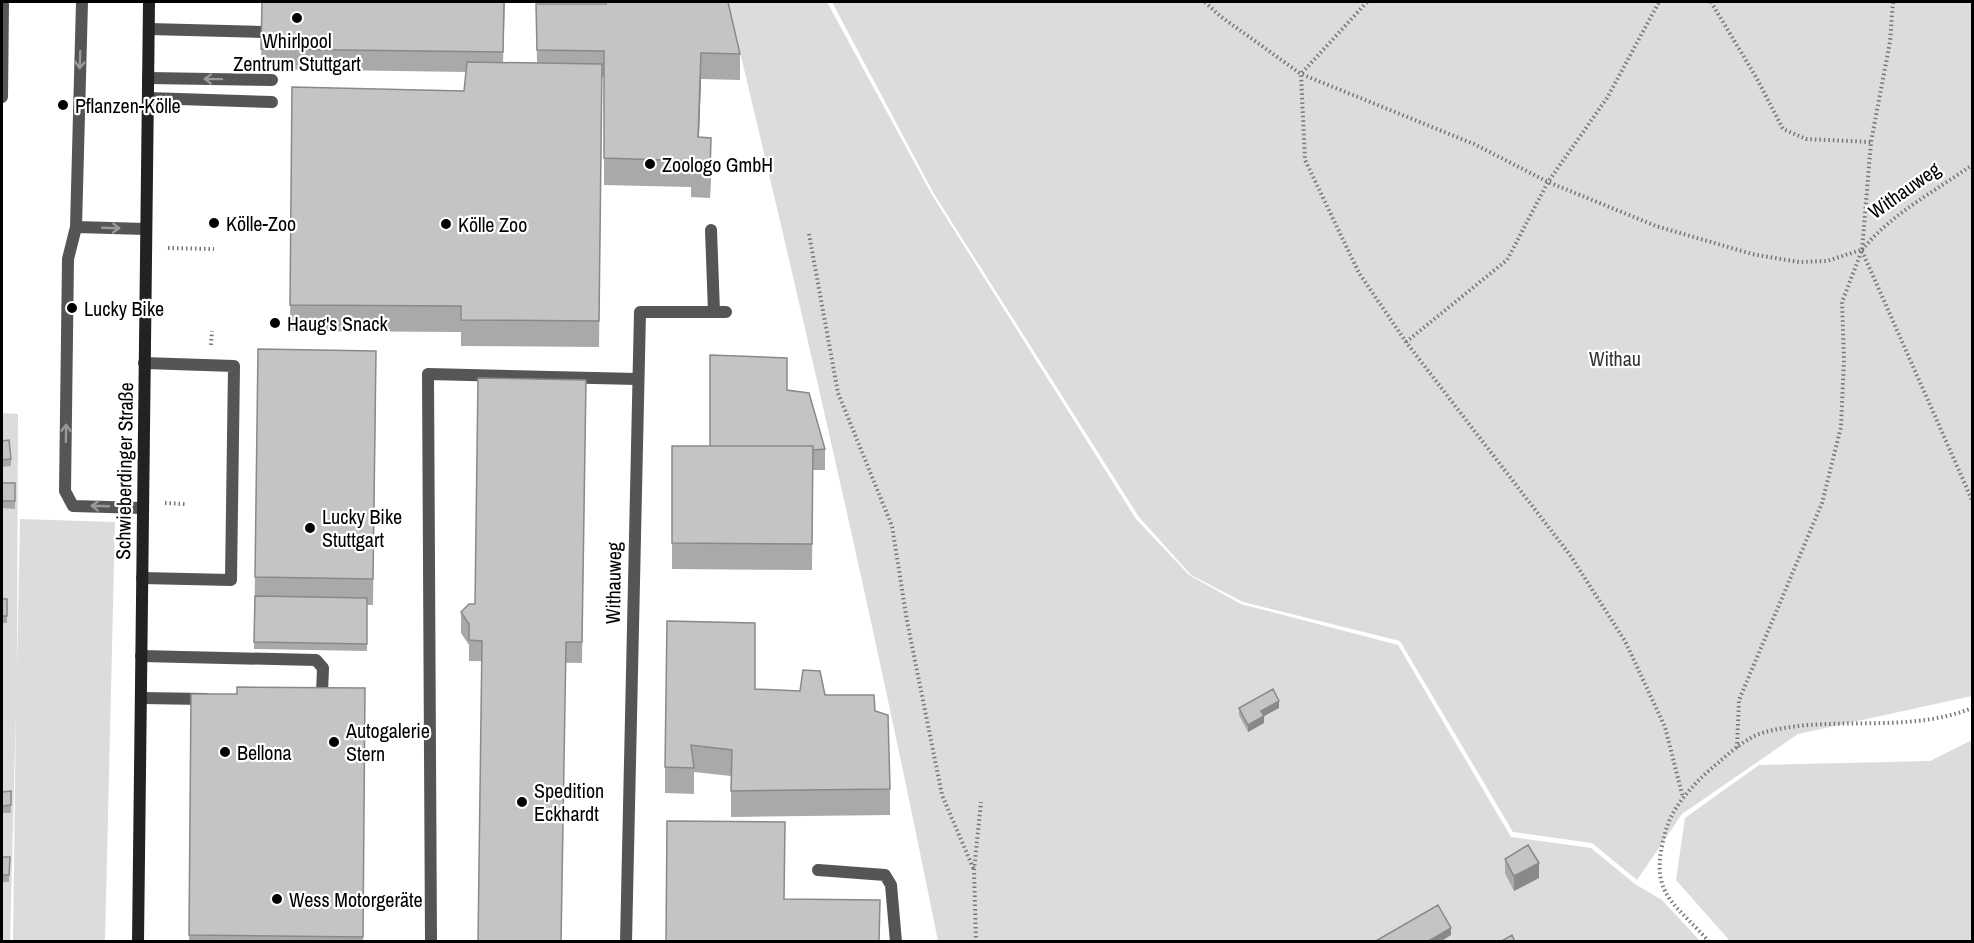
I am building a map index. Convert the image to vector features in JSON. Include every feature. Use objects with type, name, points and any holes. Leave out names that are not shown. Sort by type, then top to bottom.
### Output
[{"type":"street","points":[[2,97],[3,2]]},
{"type":"street","points":[[82,2],[76,227],[68,259],[65,491],[73,506],[143,508]]},
{"type":"street","name":"Schwieberdinger Straße","points":[[138,942],[149,2]]},
{"type":"street","points":[[149,28],[261,32]]},
{"type":"street","points":[[148,78],[272,80]]},
{"type":"street","points":[[148,98],[272,102]]},
{"type":"street","points":[[76,227],[147,229]]},
{"type":"street","name":"Withauweg","points":[[626,942],[640,312],[720,312],[711,230]]},
{"type":"street","points":[[142,578],[231,580],[234,366],[144,363]]},
{"type":"street","points":[[431,942],[428,374],[637,379]]},
{"type":"street","points":[[141,656],[316,660],[323,668],[322,693],[313,701],[302,701]]},
{"type":"street","points":[[141,698],[221,699]]},
{"type":"street","points":[[818,870],[885,875],[891,885],[896,942]]},
{"type":"path","points":[[1205,2],[1220,16],[1301,74],[1474,144],[1548,182],[1656,226],[1752,254],[1799,262],[1827,261],[1862,250]]},
{"type":"path","points":[[1367,2],[1301,74],[1305,160],[1359,273],[1406,342],[1570,555],[1625,641],[1665,727],[1683,798]]},
{"type":"path","points":[[1406,342],[1507,260],[1548,182],[1607,98],[1659,2]]},
{"type":"path","points":[[1711,2],[1756,76],[1783,129],[1806,139],[1871,142]]},
{"type":"path","points":[[1737,748],[1739,700],[1822,503],[1838,438],[1844,360],[1842,302],[1862,250],[1871,142],[1890,42],[1893,2]]},
{"type":"path","name":"Withauweg","points":[[1862,250],[1878,230],[1898,214],[1972,165]]},
{"type":"path","points":[[809,234],[838,393],[892,526],[907,621],[942,795],[975,870]]},
{"type":"path","points":[[146,248],[214,249]]},
{"type":"path","points":[[1862,250],[1972,500]]},
{"type":"path","points":[[211,341],[212,331]]},
{"type":"path","points":[[1709,942],[1675,905],[1659,883],[1658,864],[1666,824],[1683,798],[1708,771],[1737,748],[1769,731],[1851,723],[1920,721],[1955,715],[1972,708]]},
{"type":"path","points":[[976,942],[975,870],[981,802]]},
{"type":"green space","points":[[728,2],[827,2],[932,195],[1136,519],[1189,575],[1241,604],[1398,645],[1511,837],[1591,848],[1635,884],[1662,900],[1700,941],[938,941],[838,471]]},
{"type":"green space","name":"Withau","points":[[832,2],[1972,2],[1972,696],[1798,734],[1682,814],[1637,880],[1592,843],[1513,832],[1400,641],[1243,602],[1191,575],[1139,517],[934,194]]},
{"type":"green space","points":[[2,413],[18,414],[17,672],[20,519],[115,522],[105,941],[13,941],[16,709],[10,941],[2,941]]},
{"type":"green space","points":[[1972,740],[1972,941],[1730,941],[1676,880],[1685,818],[1759,765],[1930,761]]},
{"type":"building","points":[[262,2],[504,2],[503,52],[261,49]]},
{"type":"building","points":[[606,2],[728,2],[740,54],[701,53],[698,137],[711,138],[710,172],[691,171],[691,161],[604,158],[604,51],[537,50],[536,4],[606,4]]},
{"type":"building","name":"Kölle Zoo","points":[[467,62],[602,64],[599,321],[461,320],[461,306],[290,305],[292,87],[464,91]]},
{"type":"building","points":[[258,349],[376,351],[373,579],[255,577]]},
{"type":"building","points":[[710,355],[787,358],[787,390],[809,393],[825,449],[813,450],[813,446],[710,446]]},
{"type":"building","name":"Spedition Eckhardt","points":[[478,378],[586,380],[582,642],[566,642],[561,942],[478,942],[482,641],[469,640],[469,624],[461,612],[469,604],[475,604]]},
{"type":"building","points":[[9,440],[11,459],[2,460],[2,441]]},
{"type":"building","points":[[672,446],[813,446],[812,544],[672,543]]},
{"type":"building","points":[[2,483],[15,483],[15,501],[2,501]]},
{"type":"building","points":[[255,596],[367,598],[367,644],[254,642]]},
{"type":"building","points":[[2,599],[7,599],[7,616],[2,616]]},
{"type":"building","points":[[667,621],[755,623],[755,689],[800,691],[803,670],[820,671],[825,695],[874,695],[875,711],[888,715],[890,789],[731,791],[732,750],[691,745],[694,768],[665,767]]},
{"type":"building","points":[[237,687],[365,688],[363,937],[189,935],[191,694],[237,694]]},
{"type":"building","points":[[1273,689],[1279,701],[1261,711],[1264,716],[1248,725],[1239,708]]},
{"type":"building","points":[[11,791],[11,805],[2,806],[2,792]]},
{"type":"building","points":[[667,821],[785,822],[784,899],[880,900],[879,942],[666,942]]},
{"type":"building","points":[[1528,845],[1539,863],[1514,876],[1505,859]]},
{"type":"building","points":[[2,857],[10,857],[9,875],[2,875]]},
{"type":"building","points":[[1438,905],[1451,928],[1427,942],[1374,942]]},
{"type":"building","points":[[1512,935],[1515,942],[1500,942]]},
{"type":"place","name":"Whirlpool Zentrum Stuttgart","points":[[297,18]]},
{"type":"place","name":"Pflanzen-Kölle","points":[[63,105]]},
{"type":"place","name":"Zoologo GmbH","points":[[650,164]]},
{"type":"place","name":"Kölle-Zoo","points":[[214,223]]},
{"type":"place","name":"Kölle Zoo","points":[[446,224]]},
{"type":"place","name":"Lucky Bike","points":[[72,308]]},
{"type":"place","name":"Haug's Snack","points":[[275,323]]},
{"type":"place","name":"Lucky Bike Stuttgart","points":[[310,528]]},
{"type":"place","name":"Autogalerie Stern","points":[[334,742]]},
{"type":"place","name":"Bellona","points":[[225,752]]},
{"type":"place","name":"Spedition Eckhardt","points":[[522,802]]},
{"type":"place","name":"Wess Motorgeräte","points":[[277,899]]}]
